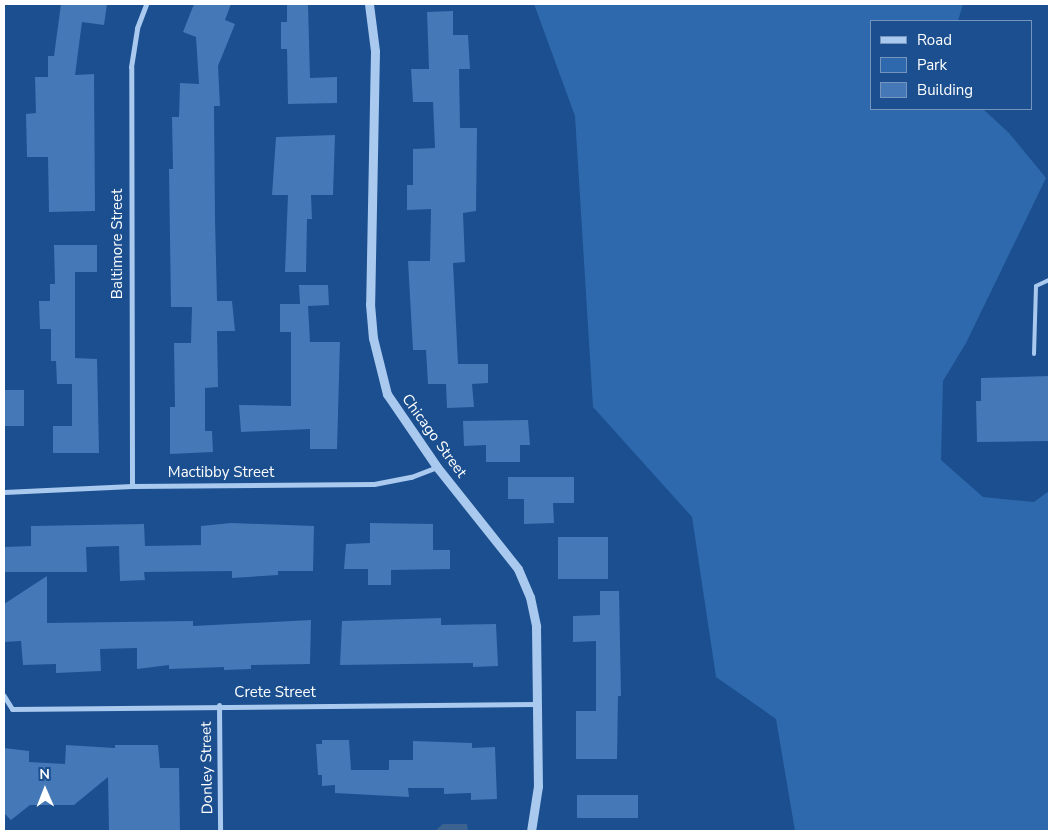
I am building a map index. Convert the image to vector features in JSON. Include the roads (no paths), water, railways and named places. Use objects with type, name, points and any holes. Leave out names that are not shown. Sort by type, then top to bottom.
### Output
[{"type":"street","name":"Baltimore Street","points":[[132,486],[131,75],[137,28],[146,4]]},
{"type":"street","name":"Chicago Street","points":[[369,4],[374,50],[370,304],[373,338],[387,394],[437,468],[518,569],[530,597],[536,626],[538,786],[531,831]]},
{"type":"street","name":"Mactibby Street","points":[[4,492],[132,486],[374,484],[437,468]]},
{"type":"street","name":"Crete Street","points":[[4,696],[12,709],[219,705],[537,704]]},
{"type":"street","name":"Donley Street","points":[[219,705],[220,831]]},
{"type":"lane","points":[[1034,354],[1036,286],[1049,280]]}]
